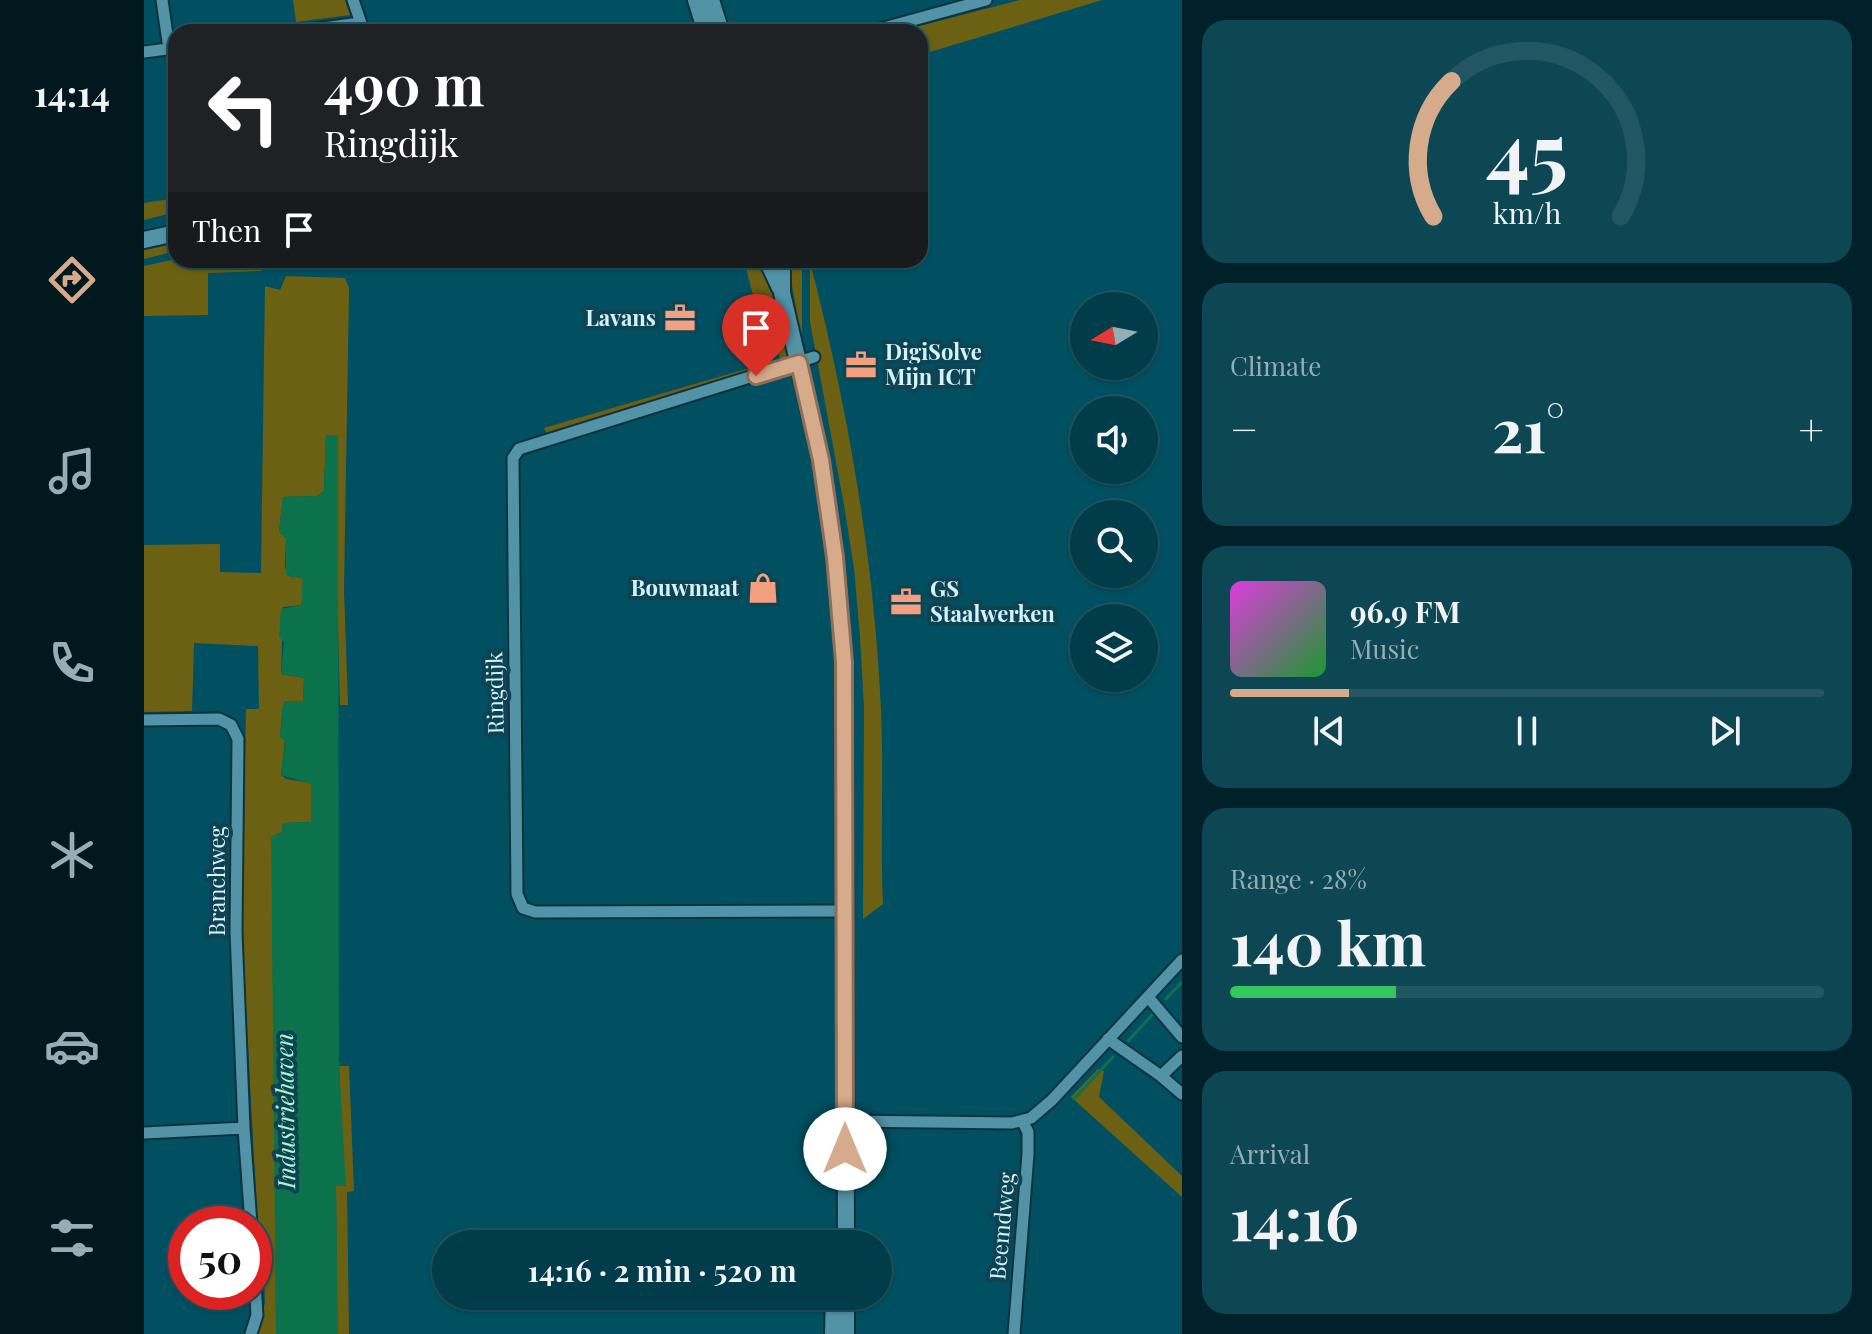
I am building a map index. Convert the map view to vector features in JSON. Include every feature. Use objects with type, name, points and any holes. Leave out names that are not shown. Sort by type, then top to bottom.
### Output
[{"type":"main road","points":[[696,0],[704,24]]},
{"type":"main road","points":[[711,0],[718,24]]},
{"type":"main road","points":[[144,240],[168,235]]},
{"type":"main road","points":[[771,268],[806,360],[835,557],[843,647],[845,1230]]},
{"type":"main road","points":[[782,268],[782,293]]},
{"type":"main road","points":[[833,1334],[834,1310]]},
{"type":"main road","points":[[846,1310],[846,1334]]},
{"type":"street","points":[[162,0],[168,29]]},
{"type":"street","points":[[353,0],[361,24]]},
{"type":"street","points":[[898,24],[986,0]]},
{"type":"street","points":[[144,52],[168,49]]},
{"type":"street","name":"Ringdijk","points":[[806,360],[519,449],[513,458],[517,894],[523,908],[535,912],[845,911]]},
{"type":"street","name":"Branchweg","points":[[144,720],[219,719],[231,725],[238,739],[236,932],[250,1206]]},
{"type":"street","points":[[845,1121],[1023,1122],[1052,1100],[1182,960]]},
{"type":"street","points":[[1148,997],[1182,1037]]},
{"type":"street","points":[[1108,1039],[1182,1094]]},
{"type":"street","points":[[1161,1076],[1182,1056]]},
{"type":"street","name":"Beemdweg","points":[[1014,1334],[1028,1154],[1028,1132],[1023,1122]]},
{"type":"street","points":[[144,1133],[244,1128]]},
{"type":"street","points":[[251,1334],[257,1310]]},
{"type":"shaded area","points":[[293,0],[345,0],[350,15],[296,22]]},
{"type":"shaded area","points":[[1020,0],[1102,0],[928,53],[927,24]]},
{"type":"shaded area","points":[[168,199],[168,214],[144,220],[144,203]]},
{"type":"shaded area","points":[[168,243],[168,253],[144,259],[144,248]]},
{"type":"shaded area","points":[[168,261],[168,268],[263,268],[262,271],[208,273],[208,315],[144,316],[144,266]]},
{"type":"shaded area","points":[[746,268],[768,268],[778,295],[792,360],[548,436],[544,428],[780,359],[769,324],[754,299]]},
{"type":"shaded area","points":[[789,268],[802,268],[802,345]]},
{"type":"shaded area","points":[[812,268],[836,372],[857,484],[877,653],[882,734],[883,904],[863,919],[864,708],[854,568],[810,322]]},
{"type":"shaded area","points":[[286,276],[345,278],[349,288],[344,591],[348,705],[340,705],[338,435],[326,436],[324,491],[317,496],[283,497],[279,532],[286,538],[285,567],[288,576],[303,578],[302,605],[283,607],[281,674],[304,678],[303,701],[285,701],[283,705],[280,737],[285,740],[281,775],[286,779],[311,783],[311,822],[283,823],[282,832],[275,835],[276,1334],[257,1334],[262,1310],[272,1310],[272,1206],[257,1206],[242,932],[246,709],[259,709],[258,646],[194,643],[192,711],[144,712],[144,545],[220,544],[220,572],[261,573],[265,286],[280,290]]},
{"type":"shaded area","points":[[339,1066],[349,1066],[354,1191],[347,1192],[349,1334],[338,1334],[337,1324],[336,1185],[345,1185]]},
{"type":"shaded area","points":[[1098,1069],[1104,1071],[1099,1097],[1182,1176],[1182,1197],[1071,1097]]},
{"type":"water","name":"Industriehaven","points":[[326,435],[338,435],[339,1066],[346,1186],[336,1186],[338,1334],[276,1334],[271,837],[282,832],[283,823],[311,822],[311,784],[281,775],[285,741],[280,737],[283,705],[285,701],[303,701],[304,678],[281,674],[284,642],[279,637],[281,609],[301,605],[303,579],[286,575],[286,538],[279,532],[283,497],[317,496],[324,491]]},
{"type":"waterway","points":[[1166,999],[1182,982]]},
{"type":"waterway","points":[[1128,1041],[1153,1014]]},
{"type":"waterway","points":[[1074,1099],[1113,1057]]},
{"type":"place","name":"Lavans","points":[[680,318]]},
{"type":"place","name":"DigiSolve Mijn ICT","points":[[861,365]]},
{"type":"place","name":"Bouwmaat","points":[[763,588]]},
{"type":"place","name":"GS Staalwerken","points":[[906,602]]},
{"type":"route","points":[[756,376],[799,363],[821,460],[835,557],[844,662],[845,1149]]}]
